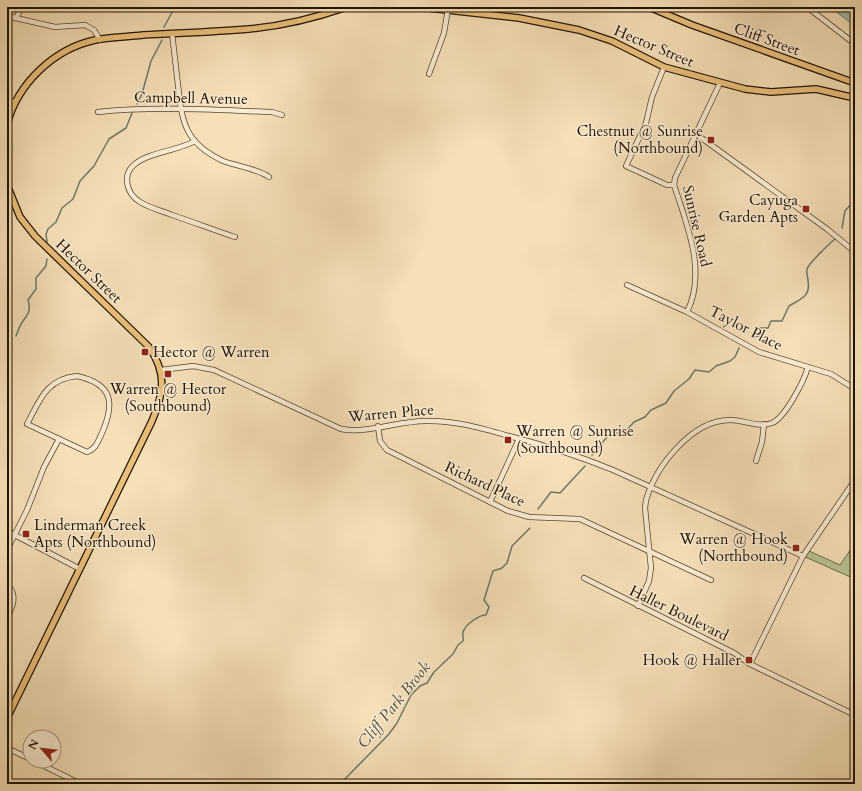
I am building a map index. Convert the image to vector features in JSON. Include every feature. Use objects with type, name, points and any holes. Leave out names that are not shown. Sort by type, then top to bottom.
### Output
[{"type":"main road","points":[[7,124],[15,102],[34,76],[48,63],[71,49],[100,40],[172,33],[250,29],[283,24],[312,18],[347,7]]},
{"type":"main road","name":"Hector Street","points":[[420,7],[537,21],[579,30],[612,41],[664,67],[720,83],[760,92],[816,89],[855,98]]},
{"type":"main road","name":"Cliff Street","points":[[649,7],[692,25],[855,82]]},
{"type":"main road","name":"Hector Street","points":[[7,187],[14,206],[28,227],[49,250],[142,339],[154,355],[161,370]]},
{"type":"main road","points":[[7,718],[157,410],[162,390],[161,370]]},
{"type":"street","points":[[16,18],[22,7]]},
{"type":"street","points":[[807,7],[855,44]]},
{"type":"street","points":[[429,74],[444,33],[448,10]]},
{"type":"street","points":[[7,16],[55,27],[85,25],[94,30],[100,40]]},
{"type":"street","points":[[172,33],[180,109],[186,128],[195,141],[204,149],[222,160],[263,173],[269,177]]},
{"type":"street","points":[[664,67],[652,96],[646,123],[626,166],[667,185],[674,186]]},
{"type":"street","name":"Sunrise Road","points":[[687,312],[695,290],[697,267],[674,186],[675,178],[720,83]]},
{"type":"street","points":[[7,101],[15,102]]},
{"type":"street","name":"Campbell Avenue","points":[[98,112],[127,109],[180,109],[272,112],[282,115]]},
{"type":"street","points":[[696,134],[828,229],[855,252]]},
{"type":"street","points":[[195,141],[144,159],[135,164],[127,175],[128,188],[134,197],[147,206],[235,237]]},
{"type":"street","name":"Taylor Place","points":[[627,285],[687,312],[759,352],[835,376],[855,389]]},
{"type":"street","name":"Warren Place","points":[[161,370],[184,366],[204,367],[220,373],[336,428],[351,430],[410,422],[445,421],[469,425],[519,439],[590,460],[803,556]]},
{"type":"street","points":[[638,606],[650,574],[650,551],[645,508],[652,487],[666,458],[674,450],[710,424],[730,420],[764,424],[776,421],[784,412],[808,367]]},
{"type":"street","points":[[77,376],[94,381],[105,391],[110,403],[108,420],[96,445],[91,451],[84,451],[59,439],[27,424],[42,396],[55,382],[66,377],[77,376]]},
{"type":"street","points":[[756,461],[762,442],[764,424]]},
{"type":"street","name":"Richard Place","points":[[378,426],[380,441],[387,450],[508,511],[524,516],[580,519],[711,580]]},
{"type":"street","points":[[7,550],[28,510],[41,474],[59,439]]},
{"type":"street","points":[[490,502],[519,439]]},
{"type":"street","points":[[750,664],[803,556],[855,480]]},
{"type":"street","points":[[7,531],[15,534],[54,557],[80,569]]},
{"type":"street","name":"Haller Boulevard","points":[[584,578],[599,587],[734,653],[750,664],[855,714]]},
{"type":"street","points":[[7,584],[14,596],[13,607],[7,618]]},
{"type":"street","points":[[7,748],[22,755]]},
{"type":"street","points":[[50,769],[81,784]]},
{"type":"green space","points":[[855,543],[855,579],[803,556],[807,550],[840,565]]},
{"type":"shaded area","points":[[830,7],[855,7],[855,26]]},
{"type":"waterway","points":[[164,27],[175,7]]},
{"type":"waterway","points":[[137,104],[142,94],[151,61],[162,40]]},
{"type":"waterway","points":[[47,242],[46,234],[48,229],[56,222],[62,208],[73,199],[80,181],[94,166],[109,139],[126,128],[132,113]]},
{"type":"waterway","name":"Cliff Park Brook","points":[[842,228],[845,211],[852,203],[855,194]]},
{"type":"waterway","name":"Cliff Park Brook","points":[[751,337],[760,336],[760,328],[768,328],[771,321],[782,321],[789,306],[804,297],[808,291],[808,266],[835,239]]},
{"type":"waterway","points":[[16,336],[29,311],[28,300],[36,289],[36,278],[46,266],[47,259]]},
{"type":"waterway","name":"Cliff Park Brook","points":[[592,455],[608,436],[614,433],[624,433],[634,422],[645,417],[651,410],[666,403],[674,391],[689,379],[695,370],[709,372],[716,366],[730,361],[735,357],[739,348]]},
{"type":"waterway","name":"Cliff Park Brook","points":[[538,509],[551,492],[560,493],[585,466]]},
{"type":"waterway","name":"Cliff Park Brook","points":[[340,784],[389,734],[397,723],[411,695],[420,686],[427,683],[434,672],[453,654],[458,645],[463,641],[463,632],[467,626],[476,618],[486,615],[489,607],[484,600],[493,571],[502,568],[507,563],[512,546],[530,528]]},
{"type":"place","name":"Chestnut @ Sunrise (Northbound)","points":[[711,140]]},
{"type":"place","name":"Cayuga Garden Apts","points":[[806,209]]},
{"type":"place","name":"Hector @ Warren","points":[[145,352]]},
{"type":"place","name":"Warren @ Hector (Southbound)","points":[[168,374]]},
{"type":"place","name":"Warren @ Sunrise (Southbound)","points":[[508,440]]},
{"type":"place","name":"Linderman Creek Apts (Northbound)","points":[[26,534]]},
{"type":"place","name":"Warren @ Hook (Northbound)","points":[[796,548]]},
{"type":"place","name":"Hook @ Haller","points":[[749,660]]}]
